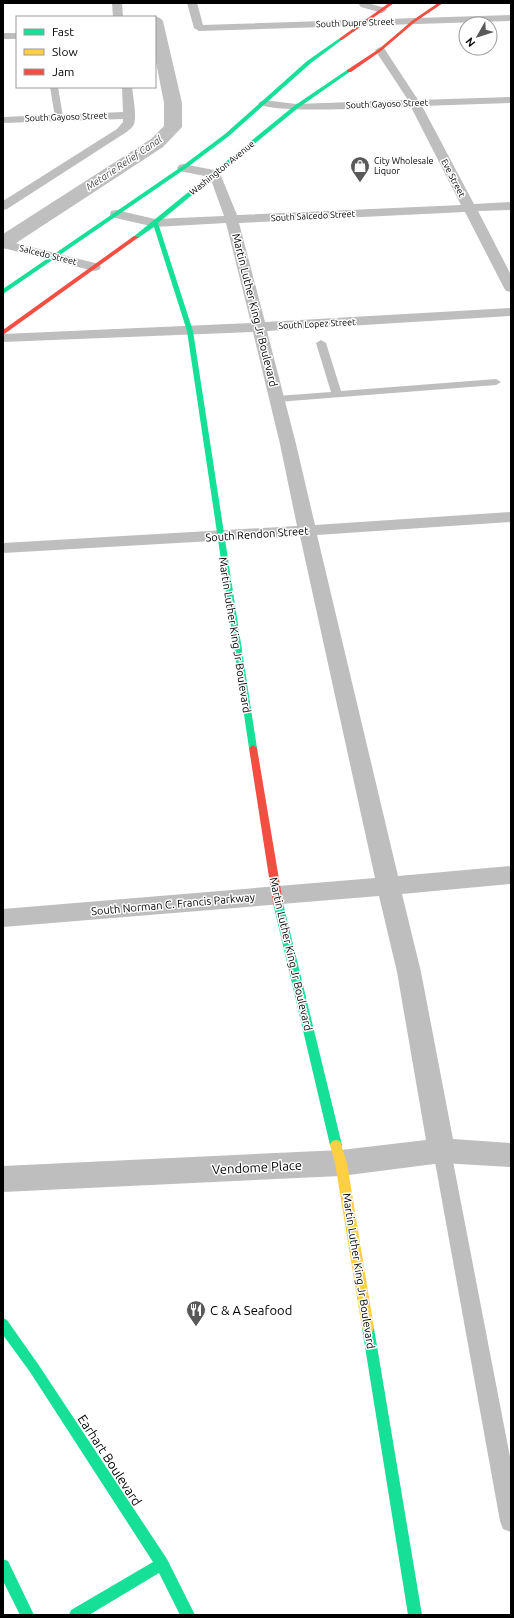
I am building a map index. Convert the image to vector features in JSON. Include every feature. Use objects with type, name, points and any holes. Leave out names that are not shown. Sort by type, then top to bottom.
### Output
[{"type":"street","points":[[117,3],[118,16]]},
{"type":"street","name":"South Dupre Street","points":[[192,3],[199,28],[511,18]]},
{"type":"street","points":[[363,3],[364,5],[382,10]]},
{"type":"street","points":[[3,292],[183,168],[227,135],[309,62],[392,3]]},
{"type":"street","name":"Washington Avenue","points":[[3,333],[155,223],[296,107],[380,50],[414,21],[441,3]]},
{"type":"street","points":[[3,36],[16,36]]},
{"type":"street","name":"Eve Street","points":[[380,50],[415,103],[511,288]]},
{"type":"street","points":[[3,206],[121,131],[128,123],[129,115],[127,88]]},
{"type":"street","name":"South Gayoso Street","points":[[264,103],[296,107],[511,100]]},
{"type":"street","name":"South Gayoso Street","points":[[3,120],[129,115]]},
{"type":"street","points":[[183,168],[215,174]]},
{"type":"street","name":"Martin Luther King Jr Boulevard","points":[[215,174],[232,220],[277,399],[409,972],[442,1151]]},
{"type":"street","name":"South Salcedo Street","points":[[116,214],[155,223],[511,206]]},
{"type":"street","name":"Martin Luther King Jr Boulevard","points":[[155,223],[190,331],[276,896],[341,1163],[415,1615]]},
{"type":"street","name":"Salcedo Street","points":[[3,244],[94,267]]},
{"type":"street","name":"South Lopez Street","points":[[3,338],[190,331],[511,312]]},
{"type":"street","name":"South Rendon Street","points":[[3,548],[220,536],[511,517]]},
{"type":"street","name":"South Norman C. Francis Parkway","points":[[3,918],[511,875]]},
{"type":"street","name":"Vendome Place","points":[[3,1178],[341,1163],[442,1151],[511,1155]]},
{"type":"street","name":"Earhart Boulevard","points":[[3,1324],[34,1368],[162,1564],[188,1615]]},
{"type":"street","points":[[76,1615],[162,1564]]},
{"type":"street","points":[[3,1566],[28,1615]]},
{"type":"lane","points":[[54,88],[59,117]]},
{"type":"lane","points":[[321,343],[337,394]]},
{"type":"lane","points":[[277,399],[496,382]]},
{"type":"lane","points":[[442,1151],[511,1521]]},
{"type":"waterway","name":"Metarie Relief Canal","points":[[3,243],[157,143],[173,127],[173,103],[156,26]]},
{"type":"traffic: fast","points":[[3,292],[183,168],[227,135],[309,62],[341,39]]},
{"type":"traffic: fast","points":[[136,237],[296,107],[349,71]]},
{"type":"traffic: fast","points":[[155,223],[190,331],[253,748]]},
{"type":"traffic: fast","points":[[278,903],[336,1145]]},
{"type":"traffic: fast","points":[[3,1324],[34,1368],[162,1564],[188,1615]]},
{"type":"traffic: fast","points":[[368,1328],[415,1615]]},
{"type":"traffic: fast","points":[[76,1615],[162,1564]]},
{"type":"traffic: fast","points":[[3,1566],[27,1615]]},
{"type":"traffic: slow","points":[[336,1145],[341,1163],[368,1328]]},
{"type":"traffic: jam","points":[[341,39],[392,3]]},
{"type":"traffic: jam","points":[[349,71],[380,50],[414,21],[441,3]]},
{"type":"traffic: jam","points":[[3,333],[136,237]]},
{"type":"traffic: jam","points":[[253,748],[278,903]]},
{"type":"place","name":"City Wholesale Liquor","points":[[360,183]]},
{"type":"place","name":"C & A Seafood","points":[[196,1327]]}]
